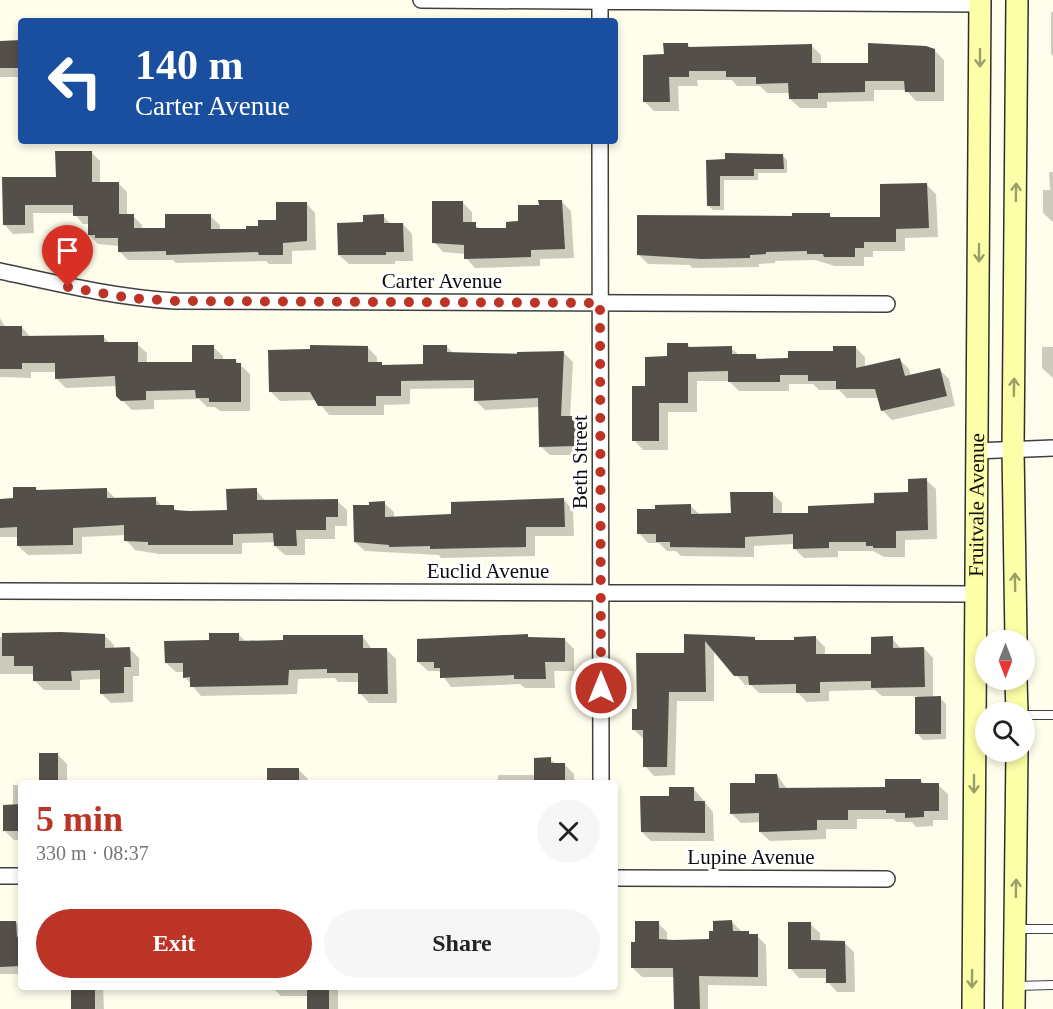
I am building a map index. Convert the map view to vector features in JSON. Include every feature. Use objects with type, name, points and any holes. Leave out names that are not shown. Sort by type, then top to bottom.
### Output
[{"type":"main road","name":"Fruitvale Avenue","points":[[1016,630],[1013,449],[1017,0]]},
{"type":"main road","name":"Fruitvale Avenue","points":[[973,1009],[975,450],[979,305],[980,2]]},
{"type":"main road","points":[[1014,1009],[1017,762]]},
{"type":"street","points":[[421,0],[980,2]]},
{"type":"street","points":[[600,0],[600,18]]},
{"type":"street","name":"Beth Street","points":[[600,144],[601,780]]},
{"type":"street","name":"Carter Avenue","points":[[0,271],[84,291],[129,298],[175,301],[887,304]]},
{"type":"street","points":[[975,450],[1053,448]]},
{"type":"street","name":"Euclid Avenue","points":[[0,591],[975,594]]},
{"type":"street","points":[[0,876],[18,876]]},
{"type":"street","name":"Lupine Avenue","points":[[618,878],[887,879]]},
{"type":"lane","points":[[1035,715],[1053,715]]},
{"type":"lane","points":[[1015,929],[1053,929]]},
{"type":"lane","points":[[1014,986],[1053,985]]},
{"type":"building","points":[[18,40],[18,68],[0,68],[0,41]]},
{"type":"building","points":[[663,43],[688,43],[688,47],[812,44],[812,63],[868,63],[868,43],[926,46],[935,49],[935,92],[905,92],[904,81],[865,81],[865,92],[818,93],[818,99],[789,99],[788,83],[756,84],[756,77],[726,77],[726,71],[689,71],[689,77],[669,77],[670,102],[643,102],[643,55],[664,54]]},
{"type":"building","points":[[55,151],[92,151],[92,182],[119,182],[119,214],[134,214],[134,228],[165,228],[165,214],[211,214],[211,229],[246,229],[246,226],[258,226],[258,220],[276,220],[276,202],[307,202],[307,241],[283,243],[283,255],[259,255],[258,252],[166,255],[166,251],[118,252],[118,238],[95,238],[95,235],[88,235],[88,216],[73,216],[73,205],[25,205],[25,225],[3,225],[2,177],[56,177]]},
{"type":"building","points":[[725,153],[783,154],[784,169],[754,169],[754,176],[720,176],[720,206],[707,206],[706,160],[725,159]]},
{"type":"building","points":[[927,183],[929,228],[896,229],[896,242],[864,242],[864,248],[855,248],[855,257],[824,257],[823,254],[807,254],[807,251],[766,252],[766,254],[750,255],[750,258],[701,259],[637,255],[637,215],[792,216],[792,213],[830,213],[830,217],[880,217],[880,184]]},
{"type":"building","points":[[538,200],[562,200],[565,249],[531,250],[531,257],[464,259],[464,245],[432,243],[432,201],[463,201],[463,222],[476,222],[476,228],[506,228],[506,222],[518,221],[518,205],[539,205]]},
{"type":"building","points":[[384,214],[384,223],[403,223],[404,252],[386,252],[386,255],[338,255],[337,223],[363,222],[363,215]]},
{"type":"building","points":[[0,326],[22,326],[22,336],[104,335],[104,342],[138,342],[138,362],[192,362],[192,345],[214,345],[214,359],[236,359],[236,363],[241,363],[241,402],[209,402],[209,398],[196,398],[195,390],[146,391],[146,400],[121,401],[116,396],[115,376],[55,379],[55,363],[22,363],[22,369],[0,369]]},
{"type":"building","points":[[667,343],[688,343],[688,347],[732,346],[732,354],[756,354],[756,359],[788,358],[788,351],[833,351],[833,346],[856,346],[856,368],[900,358],[905,376],[940,368],[947,396],[881,411],[875,389],[836,389],[836,381],[808,381],[808,375],[780,375],[780,382],[728,382],[728,371],[688,372],[688,403],[659,403],[659,441],[632,441],[632,386],[645,386],[645,357],[667,356]]},
{"type":"building","points":[[310,345],[368,346],[368,362],[382,362],[382,365],[423,364],[423,345],[447,345],[447,352],[517,354],[517,352],[564,351],[561,416],[577,416],[577,446],[539,447],[538,398],[474,401],[474,380],[401,381],[401,396],[376,396],[376,406],[318,406],[310,392],[269,392],[268,350],[310,349]]},
{"type":"building","points":[[927,478],[928,530],[896,531],[896,548],[873,548],[873,546],[866,546],[866,542],[829,542],[829,548],[793,549],[793,534],[745,537],[745,548],[670,547],[670,542],[656,542],[656,534],[637,534],[637,509],[655,509],[655,505],[691,504],[691,514],[731,513],[730,492],[773,492],[773,513],[808,513],[808,506],[874,503],[874,493],[908,492],[908,479]]},
{"type":"building","points":[[13,487],[36,487],[36,490],[107,488],[107,498],[156,497],[156,505],[174,505],[174,510],[190,511],[227,510],[226,489],[257,488],[257,500],[338,499],[338,517],[326,517],[326,530],[296,530],[297,546],[274,546],[273,533],[233,534],[233,545],[148,545],[148,542],[124,541],[124,525],[73,528],[73,545],[17,546],[17,527],[0,528],[0,499],[13,498]]},
{"type":"building","points":[[564,498],[565,527],[526,527],[526,547],[430,549],[430,546],[389,547],[389,545],[354,542],[353,505],[369,505],[369,502],[385,501],[385,517],[451,514],[451,502]]},
{"type":"building","points":[[2,633],[105,634],[105,648],[130,647],[131,667],[124,667],[124,693],[100,694],[100,670],[71,671],[72,681],[33,681],[33,666],[14,666],[14,656],[2,656]]},
{"type":"building","points":[[209,633],[239,633],[239,641],[283,640],[283,635],[363,635],[363,648],[387,648],[388,694],[358,694],[358,673],[327,673],[327,669],[289,670],[288,685],[190,687],[190,677],[183,678],[183,663],[165,663],[164,641],[209,640]]},
{"type":"building","points":[[528,634],[528,637],[565,638],[565,662],[545,662],[546,679],[514,679],[514,675],[440,678],[440,668],[434,668],[434,662],[417,662],[417,639]]},
{"type":"building","points":[[684,634],[755,637],[755,640],[794,640],[794,637],[816,636],[816,654],[871,654],[871,637],[893,636],[893,648],[924,647],[925,687],[871,688],[871,681],[820,682],[820,693],[796,693],[796,684],[749,685],[748,676],[734,676],[705,641],[706,692],[669,692],[667,767],[643,767],[643,730],[632,730],[632,709],[637,709],[636,653],[684,653]]},
{"type":"building","points":[[941,696],[941,734],[915,734],[915,697]]},
{"type":"building","points":[[39,753],[58,753],[58,780],[39,780]]},
{"type":"building","points":[[551,757],[551,763],[565,763],[565,780],[534,780],[534,758]]},
{"type":"building","points":[[267,768],[299,768],[299,780],[267,780]]},
{"type":"building","points":[[755,774],[777,774],[779,788],[885,787],[885,779],[921,779],[921,783],[939,783],[939,811],[924,811],[924,817],[905,818],[905,813],[886,813],[886,810],[848,810],[848,820],[817,820],[817,830],[759,832],[759,813],[730,814],[730,783],[755,783]]},
{"type":"building","points":[[669,787],[694,787],[694,801],[705,801],[705,833],[641,832],[640,796],[669,796]]},
{"type":"building","points":[[18,804],[18,831],[3,831],[3,805]]},
{"type":"building","points":[[732,920],[733,931],[749,931],[749,934],[758,934],[758,977],[699,976],[700,1009],[674,1009],[673,968],[631,968],[631,942],[635,942],[635,921],[659,921],[659,939],[673,940],[709,939],[709,931],[713,931],[713,921]]},
{"type":"building","points":[[0,921],[16,921],[18,966],[0,967]]},
{"type":"building","points":[[788,922],[811,922],[811,940],[845,941],[846,983],[826,983],[826,969],[788,969]]},
{"type":"building","points":[[71,990],[95,990],[95,1009],[71,1009]]},
{"type":"building","points":[[307,990],[329,990],[329,1009],[307,1009]]},
{"type":"route","points":[[68,287],[129,298],[175,301],[600,303],[601,688]]}]
